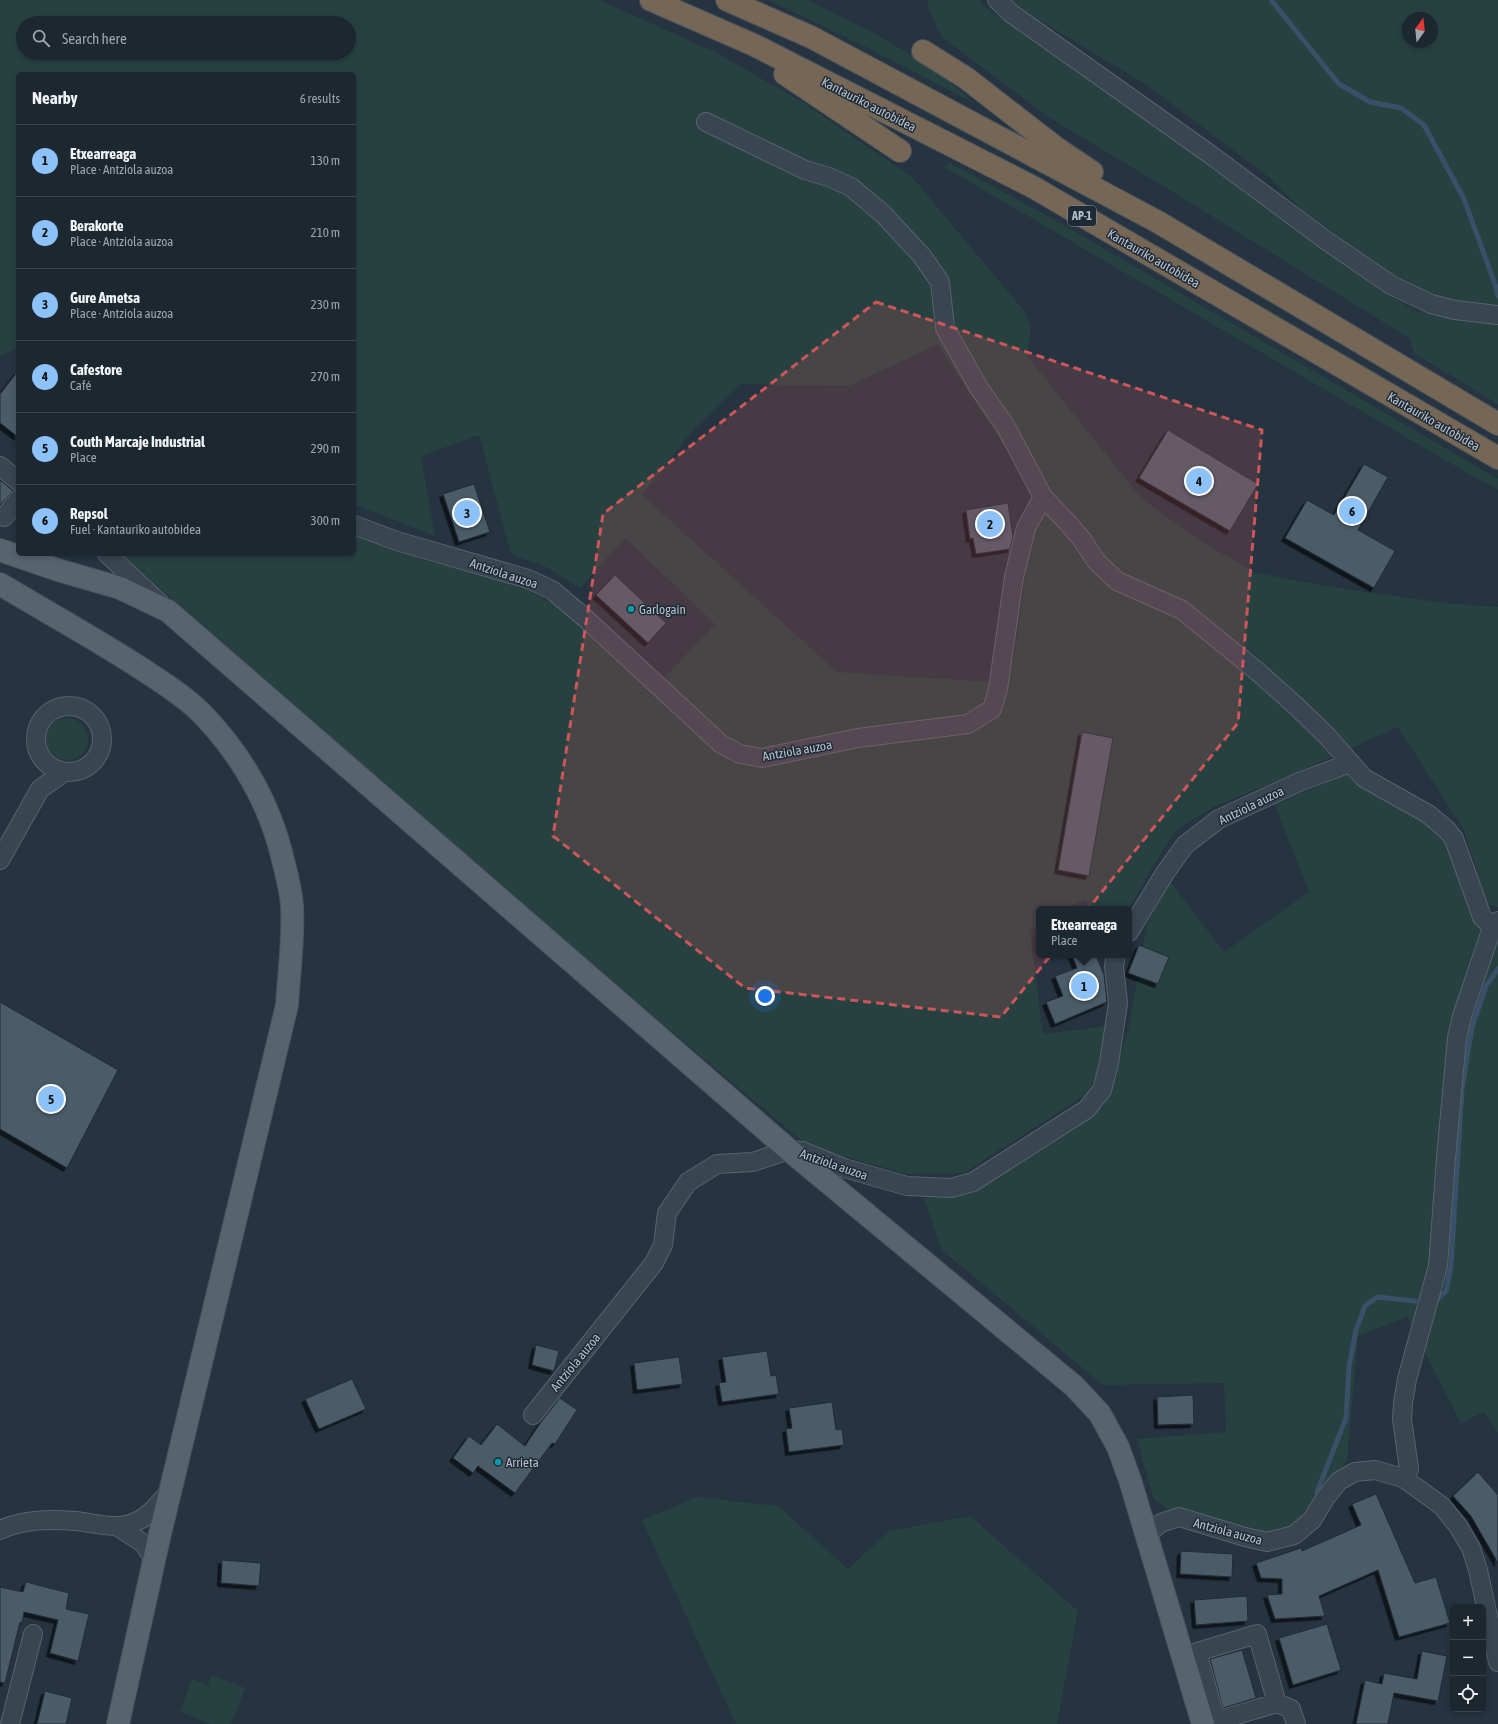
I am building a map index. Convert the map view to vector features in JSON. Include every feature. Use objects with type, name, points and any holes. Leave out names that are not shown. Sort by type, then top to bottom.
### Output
[{"type":"highway","name":"Kantauriko autobidea","points":[[651,0],[754,45],[1033,187],[1498,458]]},
{"type":"highway","name":"AP-1","points":[[727,0],[811,37],[1158,222],[1498,424]]},
{"type":"highway","points":[[754,45],[789,78],[900,151]]},
{"type":"highway","points":[[923,51],[966,78],[1055,147],[1131,198],[1158,222]]},
{"type":"main road","points":[[0,550],[16,556]]},
{"type":"main road","points":[[17,556],[58,570],[120,588],[168,611],[789,1150],[1074,1386],[1100,1414],[1118,1447],[1130,1480],[1146,1536],[1212,1723]]},
{"type":"main road","points":[[0,584],[128,660],[171,689],[206,718],[247,771],[270,818],[278,843],[292,905],[291,950],[287,1005],[274,1065],[154,1560],[118,1724]]},
{"type":"street","points":[[997,0],[1012,14],[1211,156],[1324,239],[1391,285],[1431,304],[1455,310],[1498,315]]},
{"type":"street","points":[[706,122],[805,170],[829,177],[851,187],[883,214],[922,256],[940,282],[945,328],[979,388],[1005,425],[1043,497],[1068,522],[1096,561],[1117,581],[1182,610],[1258,672],[1295,705],[1328,737],[1364,778],[1428,814],[1454,839],[1482,917],[1488,923],[1496,922],[1462,1016],[1457,1038],[1438,1266],[1407,1380],[1403,1403],[1402,1420],[1409,1469],[1403,1478]]},
{"type":"street","points":[[0,466],[16,479]]},
{"type":"street","name":"Antziola auzoa","points":[[356,526],[397,541],[528,579],[552,590],[585,618],[721,744],[740,754],[762,758],[858,738],[968,724],[992,709],[998,689],[1014,577],[1026,528],[1043,497]]},
{"type":"street","points":[[4,517],[16,502]]},
{"type":"street","points":[[109,556],[168,611]]},
{"type":"street","points":[[67,706],[77,707],[94,716],[102,735],[102,746],[97,758],[88,767],[76,772],[63,772],[50,767],[43,762],[37,750],[35,737],[38,725],[45,716],[57,708],[67,706]]},
{"type":"street","points":[[40,755],[40,790]]},
{"type":"street","name":"Antziola auzoa","points":[[1132,927],[1165,873],[1185,845],[1219,819],[1299,782],[1350,763]]},
{"type":"street","points":[[0,860],[40,790],[63,772]]},
{"type":"street","name":"Antziola auzoa","points":[[533,1415],[654,1263],[663,1244],[667,1213],[688,1182],[717,1164],[753,1162],[789,1150],[802,1151],[844,1168],[907,1186],[950,1188],[972,1182],[1087,1109],[1102,1090],[1109,1063],[1118,1003],[1114,966],[1115,958]]},
{"type":"street","name":"Antziola auzoa","points":[[1146,1536],[1161,1523],[1179,1518],[1268,1542],[1294,1535],[1312,1520],[1326,1497],[1339,1481],[1355,1472],[1375,1470],[1403,1478],[1442,1506],[1458,1526],[1473,1555],[1493,1617],[1498,1662]]},
{"type":"street","points":[[118,1527],[142,1519],[171,1490]]},
{"type":"street","points":[[0,1530],[12,1525],[38,1520],[75,1521],[118,1527],[144,1544],[154,1560]]},
{"type":"street","points":[[10,1724],[34,1634]]},
{"type":"street","points":[[1277,1703],[1257,1634],[1197,1652],[1212,1723],[1277,1703],[1291,1709],[1296,1724]]},
{"type":"street","points":[[0,1723],[5,1724]]},
{"type":"highlighted area","points":[[876,302],[1262,430],[1238,723],[1001,1017],[745,988],[553,836],[603,514]]},
{"type":"green space","points":[[0,0],[599,0],[715,52],[804,103],[912,177],[1027,315],[1031,327],[1027,356],[1142,499],[1201,541],[1256,573],[1337,588],[1446,603],[1498,607],[1498,907],[1487,904],[1464,830],[1398,727],[1282,779],[1211,808],[1175,831],[1131,906],[1088,906],[1085,899],[1072,906],[1036,906],[1036,928],[1030,931],[1043,1034],[1108,1026],[1100,1066],[1087,1094],[964,1173],[906,1174],[808,1146],[589,962],[123,556],[356,556],[356,533],[428,561],[518,584],[558,607],[607,648],[717,750],[758,769],[813,755],[746,745],[722,735],[663,679],[715,624],[625,538],[580,588],[546,567],[511,554],[479,435],[421,456],[435,536],[356,505],[356,72],[16,72],[16,349],[0,356]],"holes":[[[938,344],[1045,510],[1032,528],[1015,651],[1008,683],[837,672],[642,495],[694,429],[740,384],[849,386]]]},
{"type":"green space","points":[[768,0],[807,0],[872,32],[927,64],[976,104],[862,45]]},
{"type":"green space","points":[[928,0],[980,0],[981,4],[1097,84],[1382,291],[1418,312],[1498,322],[1498,404],[1415,354],[1409,338],[1050,118],[942,37],[929,12]]},
{"type":"green space","points":[[1010,0],[1498,0],[1498,306],[1435,298],[1404,283],[1302,210],[1271,179],[1147,85],[1031,15]]},
{"type":"green space","points":[[950,163],[1057,221],[1498,479],[1498,489],[1476,478],[944,167]]},
{"type":"green space","points":[[63,718],[71,718],[79,721],[85,727],[88,739],[85,751],[79,757],[71,760],[63,760],[55,757],[49,751],[46,743],[46,735],[49,727],[55,721]]},
{"type":"green space","points":[[1347,773],[1436,830],[1457,864],[1480,932],[1498,929],[1498,1433],[1484,1412],[1461,1423],[1407,1317],[1358,1336],[1347,1461],[1295,1528],[1268,1536],[1171,1511],[1154,1500],[1137,1439],[1226,1432],[1224,1383],[1103,1385],[942,1250],[924,1198],[974,1193],[1103,1108],[1128,1030],[1147,925],[1170,881],[1224,952],[1309,892],[1275,805]]},
{"type":"green space","points":[[697,1497],[778,1506],[848,1569],[889,1531],[970,1516],[1078,1611],[1057,1724],[736,1724],[642,1520]]},
{"type":"green space","points":[[211,1675],[245,1688],[231,1724],[211,1724],[180,1712],[192,1679],[208,1685]]},
{"type":"building","points":[[16,374],[16,435],[0,423],[0,394]]},
{"type":"building","points":[[1168,430],[1258,484],[1230,531],[1139,478]]},
{"type":"building","points":[[1364,464],[1388,477],[1358,530],[1395,551],[1374,588],[1285,538],[1307,500],[1334,515]]},
{"type":"building","points":[[0,480],[13,491],[0,505]]},
{"type":"building","points":[[474,484],[490,532],[459,542],[443,494]]},
{"type":"building","points":[[1008,503],[1013,537],[1010,549],[976,554],[973,538],[970,539],[966,510]]},
{"type":"building","name":"Garlogain","points":[[615,575],[666,623],[648,643],[596,595]]},
{"type":"building","points":[[1082,732],[1113,738],[1089,876],[1058,870]]},
{"type":"building","points":[[1139,945],[1169,957],[1158,984],[1128,973]]},
{"type":"building","points":[[1073,958],[1097,958],[1104,975],[1107,1002],[1055,1024],[1046,1002],[1063,996],[1055,976],[1077,968]]},
{"type":"building","points":[[0,1002],[118,1070],[67,1168],[0,1129]]},
{"type":"building","points":[[536,1345],[559,1351],[554,1371],[532,1365]]},
{"type":"building","points":[[767,1351],[771,1376],[776,1375],[779,1394],[722,1402],[719,1383],[726,1382],[722,1357]]},
{"type":"building","points":[[679,1357],[683,1384],[637,1390],[634,1363]]},
{"type":"building","points":[[352,1379],[366,1409],[319,1429],[305,1399]]},
{"type":"building","points":[[1193,1395],[1194,1424],[1158,1425],[1157,1397]]},
{"type":"building","name":"Arrieta","points":[[560,1398],[577,1410],[555,1444],[552,1443],[515,1493],[478,1466],[473,1473],[453,1458],[469,1436],[481,1445],[497,1424],[525,1446],[541,1422]]},
{"type":"building","points":[[832,1402],[836,1430],[842,1429],[844,1445],[789,1452],[786,1429],[792,1428],[789,1408]]},
{"type":"building","points":[[1478,1472],[1498,1495],[1498,1563],[1471,1516],[1453,1496]]},
{"type":"building","points":[[1376,1494],[1415,1583],[1436,1577],[1450,1623],[1399,1637],[1378,1570],[1319,1596],[1325,1616],[1275,1619],[1267,1595],[1282,1594],[1282,1579],[1261,1578],[1256,1563],[1301,1548],[1302,1551],[1361,1525],[1352,1504]]},
{"type":"building","points":[[1181,1551],[1233,1554],[1232,1577],[1180,1574]]},
{"type":"building","points":[[222,1560],[261,1563],[259,1586],[221,1583]]},
{"type":"building","points":[[26,1582],[69,1593],[66,1609],[89,1614],[78,1661],[50,1653],[58,1620],[24,1612],[22,1623],[20,1622],[5,1683],[0,1682],[0,1587],[23,1592]]},
{"type":"building","points":[[1247,1596],[1248,1621],[1196,1625],[1194,1600]]},
{"type":"building","points":[[1327,1624],[1341,1670],[1293,1685],[1279,1638]]},
{"type":"building","points":[[1242,1650],[1256,1698],[1223,1708],[1210,1659]]},
{"type":"building","points":[[1422,1651],[1447,1656],[1438,1701],[1394,1693],[1388,1724],[1356,1724],[1365,1680],[1382,1684],[1384,1673],[1417,1679]]},
{"type":"building","points":[[45,1691],[72,1698],[66,1724],[37,1724]]},
{"type":"waterway","points":[[1271,0],[1339,84],[1370,102],[1401,108],[1424,125],[1464,199],[1498,296]]},
{"type":"waterway","points":[[1438,1299],[1446,1291],[1451,1266],[1462,1089],[1472,1027],[1486,986],[1498,969]]},
{"type":"waterway","points":[[1317,1492],[1346,1418],[1349,1367],[1356,1330],[1365,1306],[1377,1297],[1415,1301]]},
{"type":"place","name":"Cafestore","points":[[1199,481]]},
{"type":"place","name":"Repsol","points":[[1352,511]]},
{"type":"place","name":"Gure Ametsa","points":[[467,513]]},
{"type":"place","name":"Berakorte","points":[[990,524]]},
{"type":"place","name":"Garlogain","points":[[631,609]]},
{"type":"place","name":"Etxearreaga","points":[[1084,986]]},
{"type":"place","name":"Couth Marcaje Industrial","points":[[51,1099]]},
{"type":"place","name":"Arrieta","points":[[498,1462]]}]
